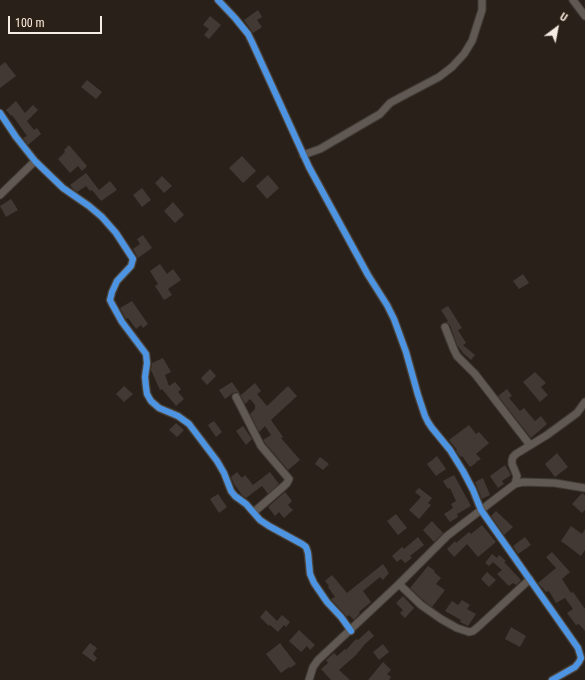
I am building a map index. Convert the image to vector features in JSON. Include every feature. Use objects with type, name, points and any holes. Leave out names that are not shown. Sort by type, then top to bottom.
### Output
[{"type":"street","points":[[218,0],[248,34],[257,50],[304,155],[347,237],[394,319],[406,352],[425,416],[432,428],[450,450],[464,471],[481,510],[575,644],[580,654],[581,658],[575,667],[552,680]]},
{"type":"street","points":[[304,155],[320,149],[380,114],[390,103],[438,77],[452,67],[464,54],[472,41],[482,10],[482,0]]},
{"type":"street","points":[[573,0],[585,16]]},
{"type":"street","points":[[0,113],[16,137],[35,161],[63,188],[90,206],[102,217],[128,250],[133,259],[129,269],[117,281],[110,300],[122,322],[146,354],[147,363],[145,377],[147,394],[150,401],[178,416],[194,429],[221,467],[231,491],[254,512],[264,524],[298,541],[306,547],[310,574],[314,583],[327,602],[351,631]]},
{"type":"street","points":[[0,195],[35,161]]},
{"type":"street","points":[[445,327],[457,356],[479,380],[530,445]]},
{"type":"street","points":[[236,397],[261,446],[289,479],[284,486],[254,512]]},
{"type":"street","points":[[515,484],[516,476],[512,460],[516,454],[548,435],[577,413],[585,402]]},
{"type":"street","points":[[309,680],[318,660],[400,584],[447,536],[515,484],[523,482],[555,483],[585,488]]},
{"type":"street","points":[[400,584],[441,620],[469,632],[478,627],[530,579]]},
{"type":"building","points":[[258,10],[262,17],[257,20],[262,27],[253,33],[244,20]]},
{"type":"building","points":[[210,16],[221,25],[209,39],[204,35],[209,29],[203,25]]},
{"type":"building","points":[[5,62],[16,76],[0,88],[0,66]]},
{"type":"building","points":[[87,80],[102,92],[96,99],[81,87]]},
{"type":"building","points":[[16,101],[25,113],[33,105],[38,110],[27,121],[34,130],[37,128],[41,134],[28,145],[23,138],[27,136],[12,115],[11,116],[6,110]]},
{"type":"building","points":[[69,145],[87,166],[82,171],[78,166],[70,173],[58,159]]},
{"type":"building","points":[[242,156],[256,171],[243,183],[229,168]]},
{"type":"building","points":[[86,173],[99,190],[110,181],[117,190],[101,201],[92,190],[90,191],[86,186],[77,192],[70,185]]},
{"type":"building","points":[[268,175],[279,188],[267,199],[256,186]]},
{"type":"building","points":[[162,176],[172,186],[164,193],[155,183]]},
{"type":"building","points":[[142,188],[151,200],[142,207],[133,195]]},
{"type":"building","points":[[11,199],[18,210],[6,217],[0,206]]},
{"type":"building","points":[[173,202],[184,215],[175,223],[164,211]]},
{"type":"building","points":[[143,235],[152,248],[138,258],[133,249],[140,244],[137,239]]},
{"type":"building","points":[[160,264],[167,274],[173,269],[181,280],[168,289],[172,295],[164,300],[155,286],[158,284],[150,271]]},
{"type":"building","points":[[523,274],[529,283],[519,289],[513,281]]},
{"type":"building","points":[[132,301],[148,324],[143,328],[141,325],[136,329],[128,318],[126,319],[120,308]]},
{"type":"building","points":[[448,306],[462,328],[458,330],[466,343],[463,345],[475,355],[471,360],[457,345],[450,325],[446,322],[448,321],[441,310]]},
{"type":"building","points":[[163,358],[171,372],[165,375],[169,386],[175,382],[181,389],[178,392],[184,399],[176,406],[162,389],[160,390],[151,370],[152,363]]},
{"type":"building","points":[[210,369],[216,376],[207,385],[201,378]]},
{"type":"building","points":[[535,372],[546,383],[541,387],[548,395],[540,402],[523,382]]},
{"type":"building","points":[[232,382],[241,395],[255,383],[261,391],[257,394],[267,406],[288,386],[297,396],[271,420],[283,437],[281,438],[300,460],[288,470],[263,440],[271,435],[265,426],[259,432],[250,414],[255,409],[255,405],[250,399],[245,404],[240,394],[236,392],[225,399],[219,390]]},
{"type":"building","points":[[124,386],[133,394],[124,402],[116,394]]},
{"type":"building","points":[[507,389],[512,396],[509,398],[520,411],[524,408],[535,421],[541,416],[547,424],[531,438],[498,396]]},
{"type":"building","points":[[214,421],[222,432],[216,437],[208,425]]},
{"type":"building","points":[[176,423],[184,430],[177,437],[169,430]]},
{"type":"building","points":[[469,425],[476,434],[479,432],[489,443],[476,454],[481,459],[470,467],[462,456],[461,457],[459,455],[449,440]]},
{"type":"building","points":[[243,426],[252,439],[246,445],[236,431]]},
{"type":"building","points":[[557,453],[568,467],[555,477],[545,464]]},
{"type":"building","points":[[437,456],[446,469],[436,476],[427,464]]},
{"type":"building","points":[[320,457],[329,464],[323,470],[315,464]]},
{"type":"building","points":[[505,465],[511,475],[502,481],[504,484],[498,488],[490,476]]},
{"type":"building","points":[[237,472],[242,478],[245,475],[253,485],[270,472],[279,484],[268,494],[262,486],[246,498],[234,484],[231,477]]},
{"type":"building","points":[[454,475],[471,506],[457,514],[458,517],[450,522],[444,514],[453,508],[451,504],[456,501],[450,488],[448,489],[443,481]]},
{"type":"building","points":[[483,478],[490,495],[482,499],[475,482]]},
{"type":"building","points":[[419,488],[432,498],[428,503],[431,505],[419,519],[409,510],[421,497],[415,492]]},
{"type":"building","points":[[285,492],[292,501],[288,505],[293,510],[284,518],[279,512],[275,516],[268,507]]},
{"type":"building","points":[[582,493],[585,495],[585,510],[582,513],[572,504]]},
{"type":"building","points":[[218,494],[227,507],[219,513],[210,499]]},
{"type":"building","points":[[496,511],[513,527],[504,535],[491,516]]},
{"type":"building","points":[[396,514],[407,528],[398,535],[387,521]]},
{"type":"building","points":[[432,521],[443,533],[434,542],[423,530]]},
{"type":"building","points":[[482,525],[496,542],[478,557],[467,544],[454,557],[447,549],[455,541],[456,543],[469,532],[471,534]]},
{"type":"building","points":[[571,526],[582,534],[585,529],[585,550],[581,556],[561,541]]},
{"type":"building","points":[[418,537],[424,545],[410,556],[412,558],[405,563],[401,559],[397,562],[392,556],[402,547],[404,549]]},
{"type":"building","points":[[525,537],[531,545],[518,554],[513,546]]},
{"type":"building","points":[[552,552],[570,572],[562,579],[571,593],[573,592],[585,609],[585,631],[579,624],[576,625],[567,613],[573,609],[565,598],[556,603],[549,591],[546,592],[538,583],[556,568],[546,557]]},
{"type":"building","points":[[492,554],[497,558],[499,555],[506,561],[504,562],[521,580],[516,585],[513,583],[509,586],[497,574],[502,570],[493,562],[489,566],[485,563]]},
{"type":"building","points":[[383,564],[389,573],[383,580],[380,577],[363,591],[371,602],[359,612],[360,613],[354,620],[349,615],[347,617],[331,599],[335,597],[325,581],[332,575],[347,593]]},
{"type":"building","points":[[428,566],[441,578],[436,584],[445,590],[432,607],[410,588]]},
{"type":"building","points":[[487,572],[496,580],[489,587],[481,579]]},
{"type":"building","points":[[403,596],[414,608],[405,618],[400,613],[403,610],[396,603]]},
{"type":"building","points":[[462,600],[470,605],[467,609],[476,614],[468,626],[460,622],[461,620],[445,611],[452,601],[458,605]]},
{"type":"building","points":[[266,610],[277,621],[282,615],[290,622],[286,627],[284,625],[278,632],[260,617]]},
{"type":"building","points":[[511,627],[526,636],[520,647],[505,639]]},
{"type":"building","points":[[299,630],[315,645],[310,650],[307,646],[301,652],[289,641]]},
{"type":"building","points":[[369,630],[374,636],[339,670],[350,680],[331,680],[321,669],[328,663],[326,660],[334,653],[337,656],[345,649],[346,650],[356,639],[358,640]]},
{"type":"building","points":[[90,643],[97,648],[93,654],[97,658],[94,662],[82,653]]},
{"type":"building","points":[[280,643],[296,664],[281,673],[266,654]]},
{"type":"building","points":[[383,644],[389,652],[379,660],[373,652]]},
{"type":"building","points":[[383,662],[391,670],[387,674],[391,677],[389,680],[368,680]]},
{"type":"cycle path","points":[[218,0],[248,34],[309,167],[368,275],[394,319],[428,422],[450,450],[463,471],[481,510],[578,648],[581,658],[575,667],[552,680]]},
{"type":"cycle path","points":[[0,113],[16,137],[35,161],[63,188],[102,217],[116,233],[133,259],[131,266],[117,281],[110,300],[122,322],[146,354],[146,387],[147,394],[151,401],[159,408],[178,416],[189,424],[217,461],[224,473],[231,491],[246,504],[260,520],[306,547],[310,574],[314,583],[327,602],[341,617],[351,631]]}]
